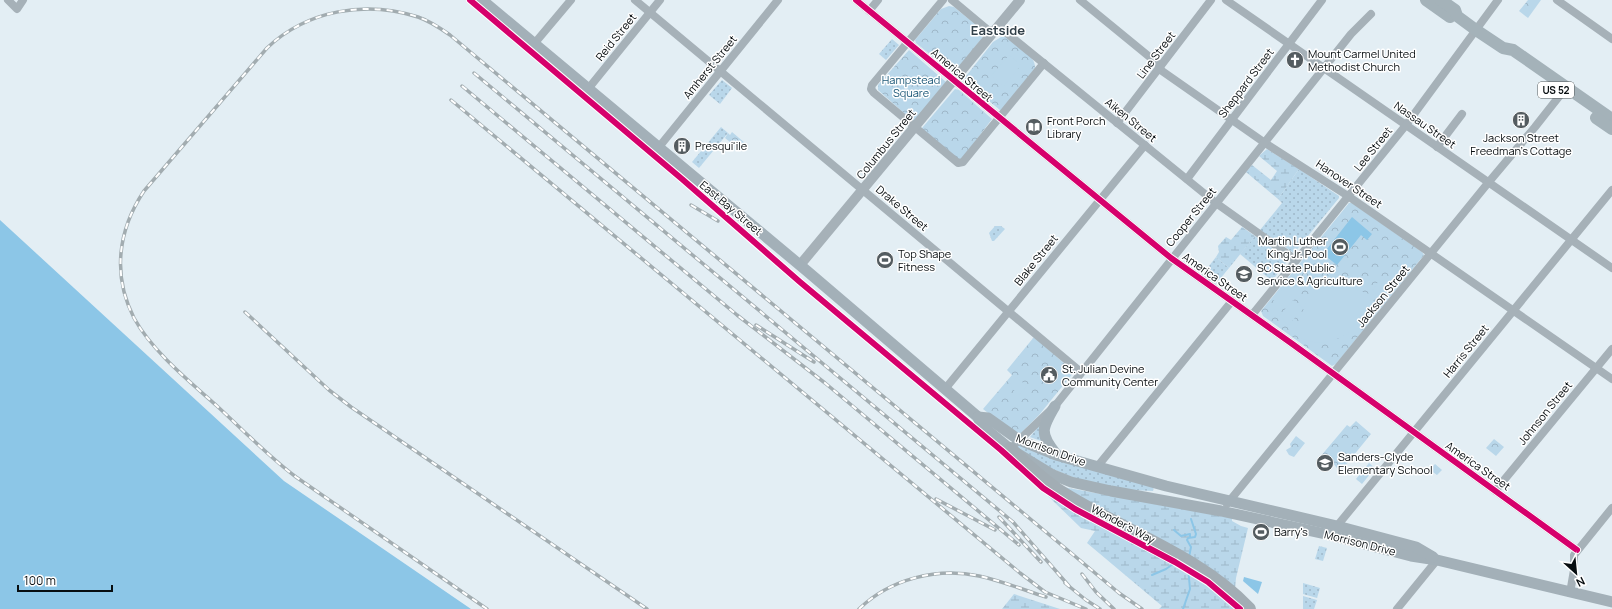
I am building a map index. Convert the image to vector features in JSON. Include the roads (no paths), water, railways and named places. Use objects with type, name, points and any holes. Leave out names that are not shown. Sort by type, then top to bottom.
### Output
[{"type":"highway","points":[[1015,444],[1032,471],[1055,488],[1080,504],[1200,569],[1224,586],[1249,609]]},
{"type":"main road","name":"East Bay Street","points":[[482,0],[800,265],[978,417]]},
{"type":"main road","name":"US 52","points":[[1426,0],[1450,17],[1457,16]]},
{"type":"main road","name":"US 52","points":[[1441,0],[1455,10],[1457,16],[1476,30],[1503,48],[1513,50],[1612,119]]},
{"type":"main road","name":"US 52","points":[[1503,48],[1508,57],[1612,130]]},
{"type":"main road","points":[[1055,406],[1044,426],[1043,433],[1048,445],[1056,455]]},
{"type":"main road","name":"Morrison Drive","points":[[978,417],[981,425],[1015,444],[1051,474],[1071,482],[1111,491],[1221,511],[1330,535],[1411,556],[1437,560],[1612,602]]},
{"type":"main road","name":"Morrison Drive","points":[[1015,444],[1229,502],[1337,526],[1416,547],[1437,560]]},
{"type":"street","points":[[8,0],[17,9],[23,0]]},
{"type":"street","points":[[534,44],[571,0]]},
{"type":"street","name":"Drake Street","points":[[635,0],[1081,372]]},
{"type":"street","name":"Reid Street","points":[[588,89],[660,0]]},
{"type":"street","name":"Amherst Street","points":[[659,147],[778,0]]},
{"type":"street","name":"America Street","points":[[856,0],[1099,201],[1172,258],[1577,550]]},
{"type":"street","points":[[869,11],[878,0]]},
{"type":"street","points":[[943,0],[872,85],[871,89],[915,128],[960,164],[1000,118],[1044,63]]},
{"type":"street","name":"Aiken Street","points":[[952,0],[988,30],[1004,31],[1216,203],[1296,260]]},
{"type":"street","name":"Columbus Street","points":[[800,265],[864,191],[1020,0]]},
{"type":"street","name":"Hanover Street","points":[[1080,0],[1157,63],[1162,71],[1232,120],[1348,196],[1612,379]]},
{"type":"street","name":"Line Street","points":[[1117,123],[1211,0]]},
{"type":"street","name":"Nassau Street","points":[[1226,0],[1612,268]]},
{"type":"street","name":"Sheppard Street","points":[[1187,179],[1322,0]]},
{"type":"street","name":"Lee Street","points":[[1252,315],[1406,125],[1498,0]]},
{"type":"street","points":[[1557,0],[1612,39]]},
{"type":"street","name":"Cooper Street","points":[[1015,444],[1055,406],[1351,34],[1371,14]]},
{"type":"street","name":"Jackson Street","points":[[1221,511],[1561,94]]},
{"type":"street","points":[[1437,147],[1462,114]]},
{"type":"street","name":"Blake Street","points":[[945,389],[1145,145]]},
{"type":"street","name":"Harris Street","points":[[1337,526],[1612,190]]},
{"type":"street","points":[[1097,467],[1232,301]]},
{"type":"street","name":"Johnson Street","points":[[1495,491],[1612,349]]},
{"type":"street","points":[[1570,593],[1574,570],[1573,559],[1577,550],[1612,508]]},
{"type":"street","points":[[1397,609],[1437,560]]},
{"type":"water","name":"Martin Luther King Jr. Pool","points":[[1352,217],[1372,234],[1367,240],[1361,235],[1337,265],[1323,254]]},
{"type":"water","points":[[0,220],[284,481],[471,609],[0,609]]},
{"type":"water","points":[[1244,577],[1262,582],[1258,594],[1243,581]]},
{"type":"waterway","points":[[1189,557],[1191,547],[1187,540],[1188,538],[1195,537],[1196,534],[1191,519]]},
{"type":"waterway","points":[[1174,530],[1181,536],[1190,534],[1190,537]]},
{"type":"waterway","points":[[1152,575],[1178,563]]},
{"type":"waterway","points":[[1183,609],[1190,589],[1188,567]]},
{"type":"railway","points":[[487,609],[296,477],[256,443],[161,354],[134,318],[127,302],[123,286],[121,253],[128,221],[144,191],[267,48],[283,35],[300,25],[319,17],[358,9],[378,9],[418,17],[439,27],[1119,593],[1142,609]]},
{"type":"railway","points":[[474,73],[1013,522],[1069,586]]},
{"type":"railway","points":[[462,86],[737,315],[825,383],[1019,545]]},
{"type":"railway","points":[[451,100],[1020,573],[1045,592],[1086,609]]},
{"type":"railway","points":[[691,205],[718,221]]},
{"type":"railway","points":[[245,312],[329,390],[351,407],[647,609]]},
{"type":"railway","points":[[756,325],[814,362]]},
{"type":"railway","points":[[936,499],[995,530]]},
{"type":"railway","points":[[999,517],[1041,562]]},
{"type":"railway","points":[[859,609],[885,590],[900,583],[915,578],[947,573],[988,578],[1046,597]]},
{"type":"railway","points":[[1082,574],[1096,592],[1114,609]]},
{"type":"railway","points":[[1065,583],[1100,609]]},
{"type":"place","name":"Mount Carmel United Methodist Church","points":[[1295,60]]},
{"type":"place","name":"Jackson Street Freedman's Cottage","points":[[1521,120]]},
{"type":"place","name":"Front Porch Library","points":[[1034,127]]},
{"type":"place","name":"Presqui'ile","points":[[682,146]]},
{"type":"place","name":"Martin Luther King Jr. Pool","points":[[1340,247]]},
{"type":"place","name":"Top Shape Fitness","points":[[885,260]]},
{"type":"place","name":"SC State Public Service & Agriculture","points":[[1244,274]]},
{"type":"place","name":"St. Julian Devine Community Center","points":[[1049,375]]},
{"type":"place","name":"Sanders-Clyde Elementary School","points":[[1325,463]]},
{"type":"place","name":"Barry's","points":[[1261,532]]},
{"type":"district","name":"Eastside","points":[[998,30]]},
{"type":"park label","name":"Hampstead Square","points":[[911,86]]}]
